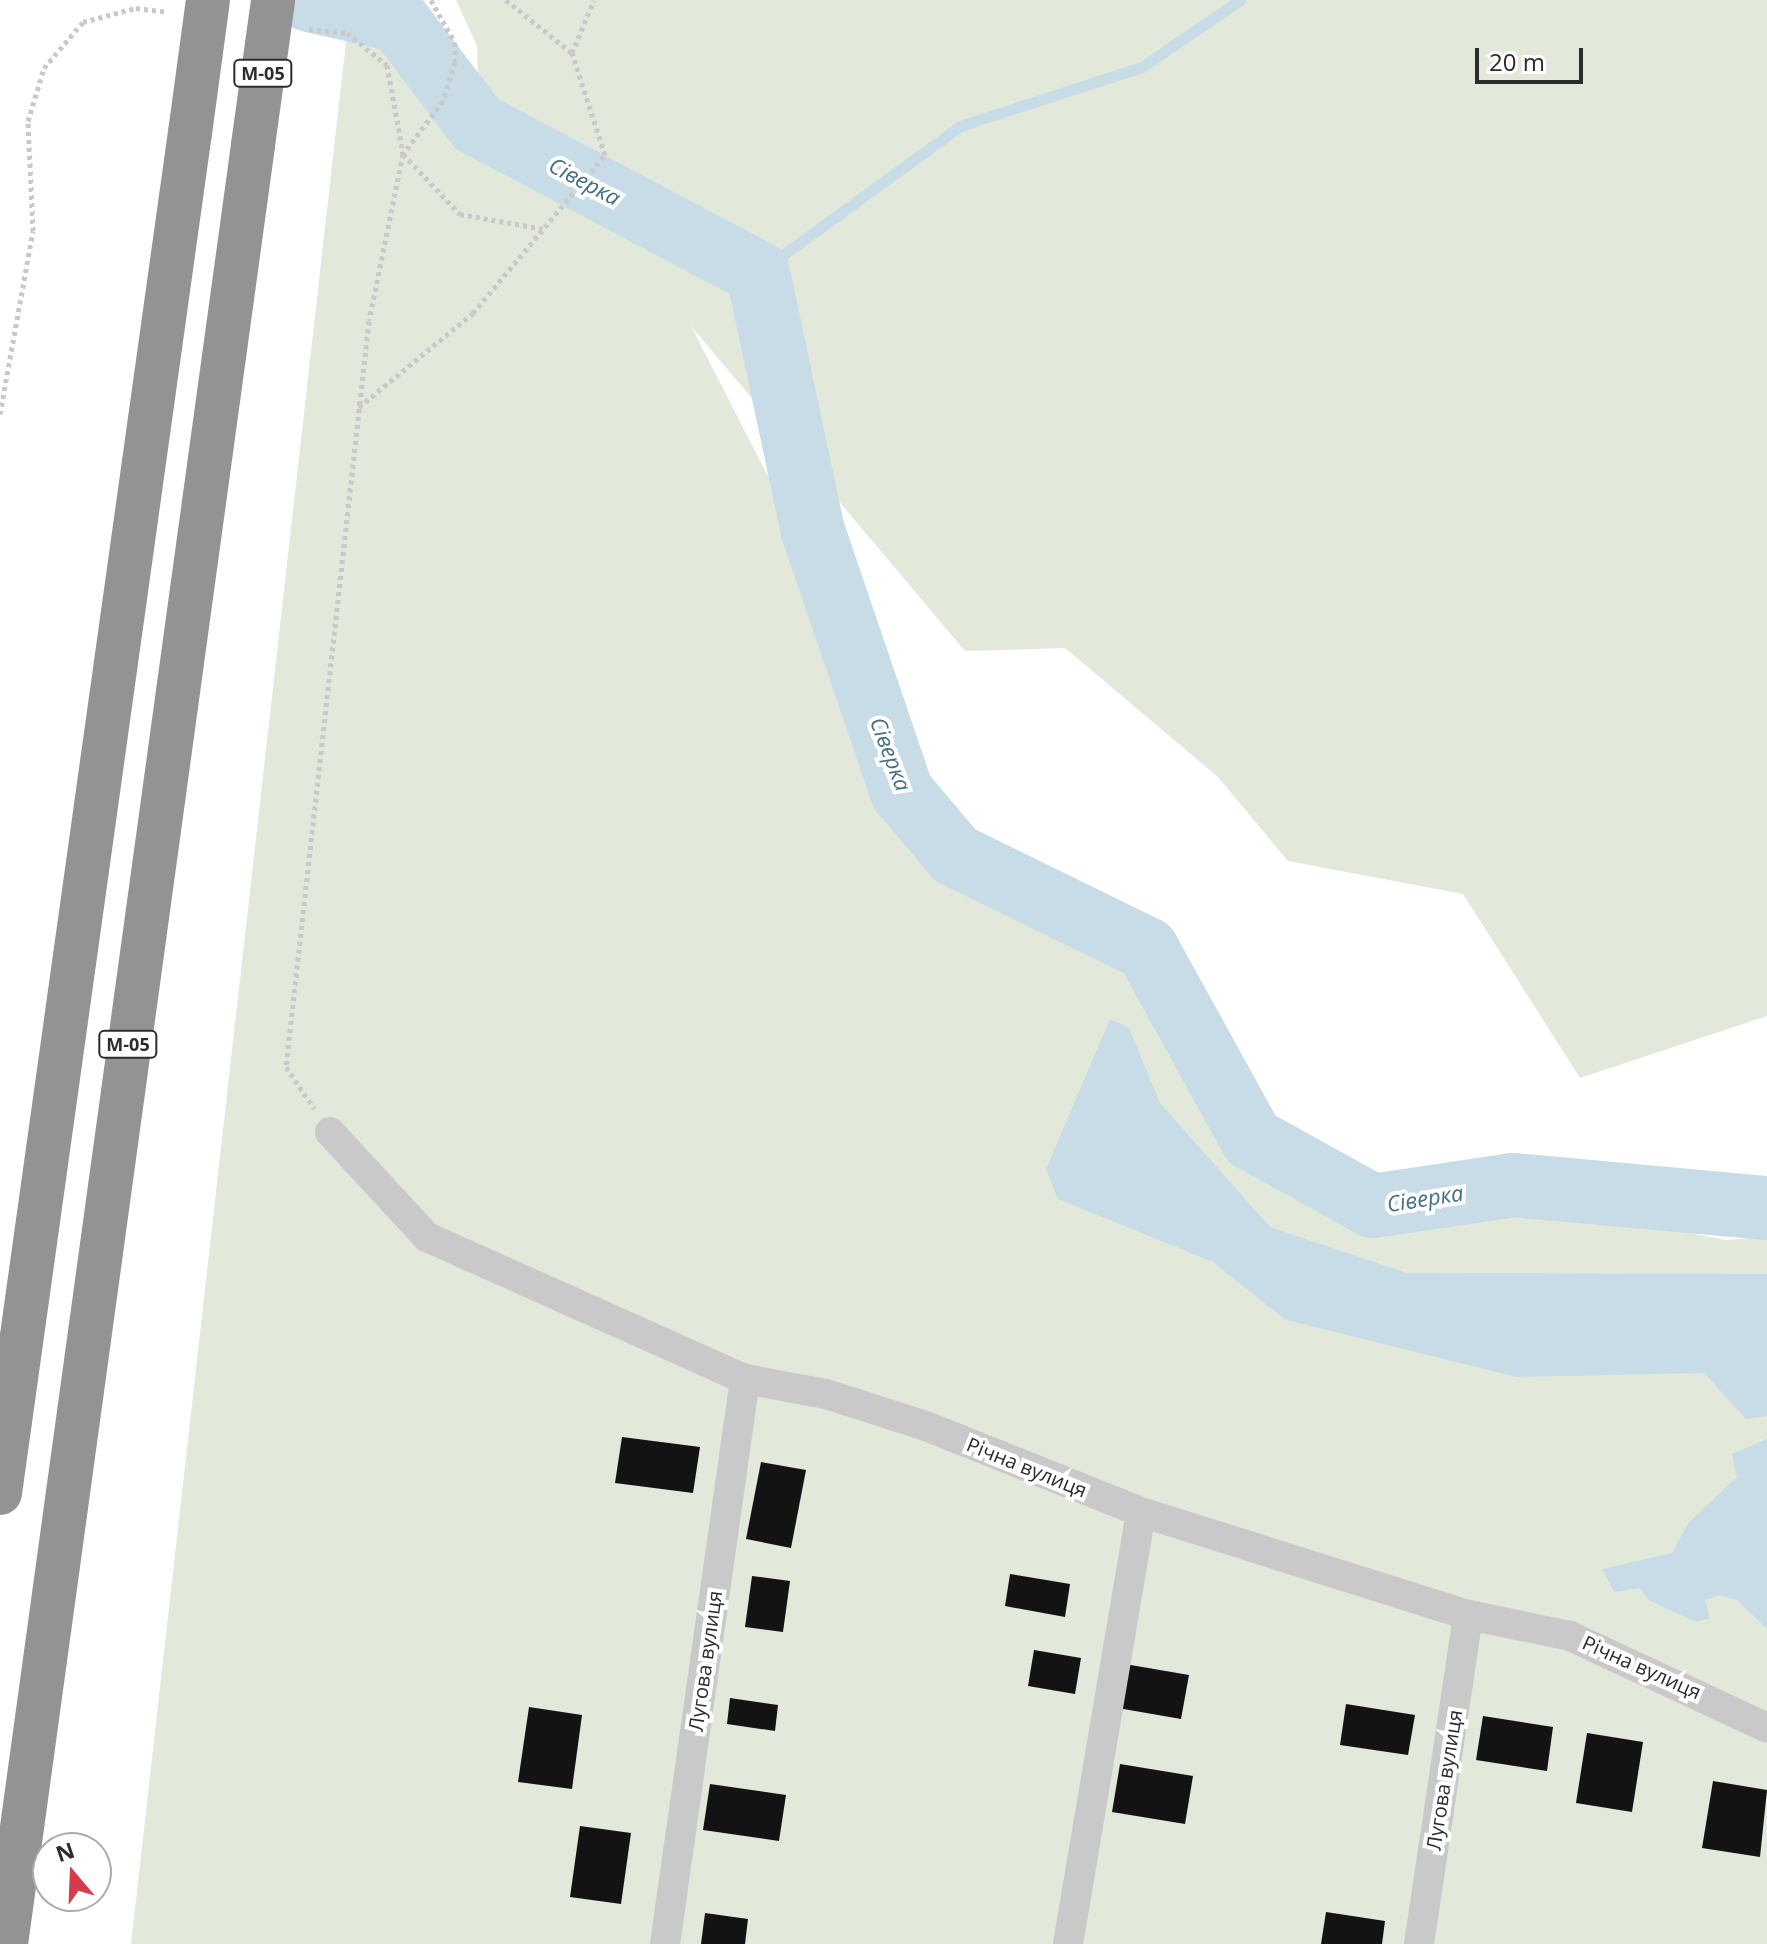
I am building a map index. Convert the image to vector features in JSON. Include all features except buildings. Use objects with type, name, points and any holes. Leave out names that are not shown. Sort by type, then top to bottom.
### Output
[{"type":"highway","points":[[0,1493],[208,0]]},
{"type":"highway","name":"М-05","points":[[6,1944],[273,0]]},
{"type":"street","name":"Річна вулиця","points":[[330,1132],[427,1237],[745,1379],[826,1394],[926,1426],[1141,1512],[1468,1615],[1570,1636],[1767,1728]]},
{"type":"street","name":"Лугова вулиця","points":[[665,1944],[745,1379]]},
{"type":"street","points":[[1068,1944],[1141,1512]]},
{"type":"street","name":"Лугова вулиця","points":[[1419,1944],[1468,1615]]},
{"type":"path","points":[[431,0],[455,43],[455,62],[443,101],[403,154],[460,214],[544,229]]},
{"type":"path","points":[[359,407],[473,313],[605,155],[572,53],[506,0]]},
{"type":"path","points":[[572,53],[594,0]]},
{"type":"shaded area","points":[[456,0],[1767,0],[1767,1016],[1580,1078],[1463,894],[1288,861],[1218,777],[1065,648],[965,651],[691,326],[773,486],[870,771],[939,866],[1125,967],[1241,1158],[1358,1233],[1563,1209],[1726,1240],[1767,1237],[1767,1944],[131,1944],[347,33],[398,20],[479,107],[477,46]]},
{"type":"water","points":[[1110,1019],[1129,1028],[1160,1103],[1270,1227],[1407,1273],[1767,1274],[1767,1416],[1746,1419],[1704,1373],[1517,1377],[1286,1320],[1213,1262],[1058,1199],[1046,1169]]},
{"type":"water","points":[[1767,1439],[1767,1629],[1737,1600],[1720,1595],[1705,1600],[1710,1618],[1696,1622],[1650,1601],[1639,1588],[1614,1592],[1602,1569],[1672,1553],[1689,1522],[1737,1477],[1732,1454]]},
{"type":"waterway","name":"Сіверка","points":[[309,0],[398,20],[477,124],[758,273],[813,531],[902,792],[955,855],[1147,949],[1252,1139],[1373,1206],[1513,1185],[1767,1208]]},
{"type":"waterway","points":[[758,273],[960,126],[1142,67],[1240,0]]}]
